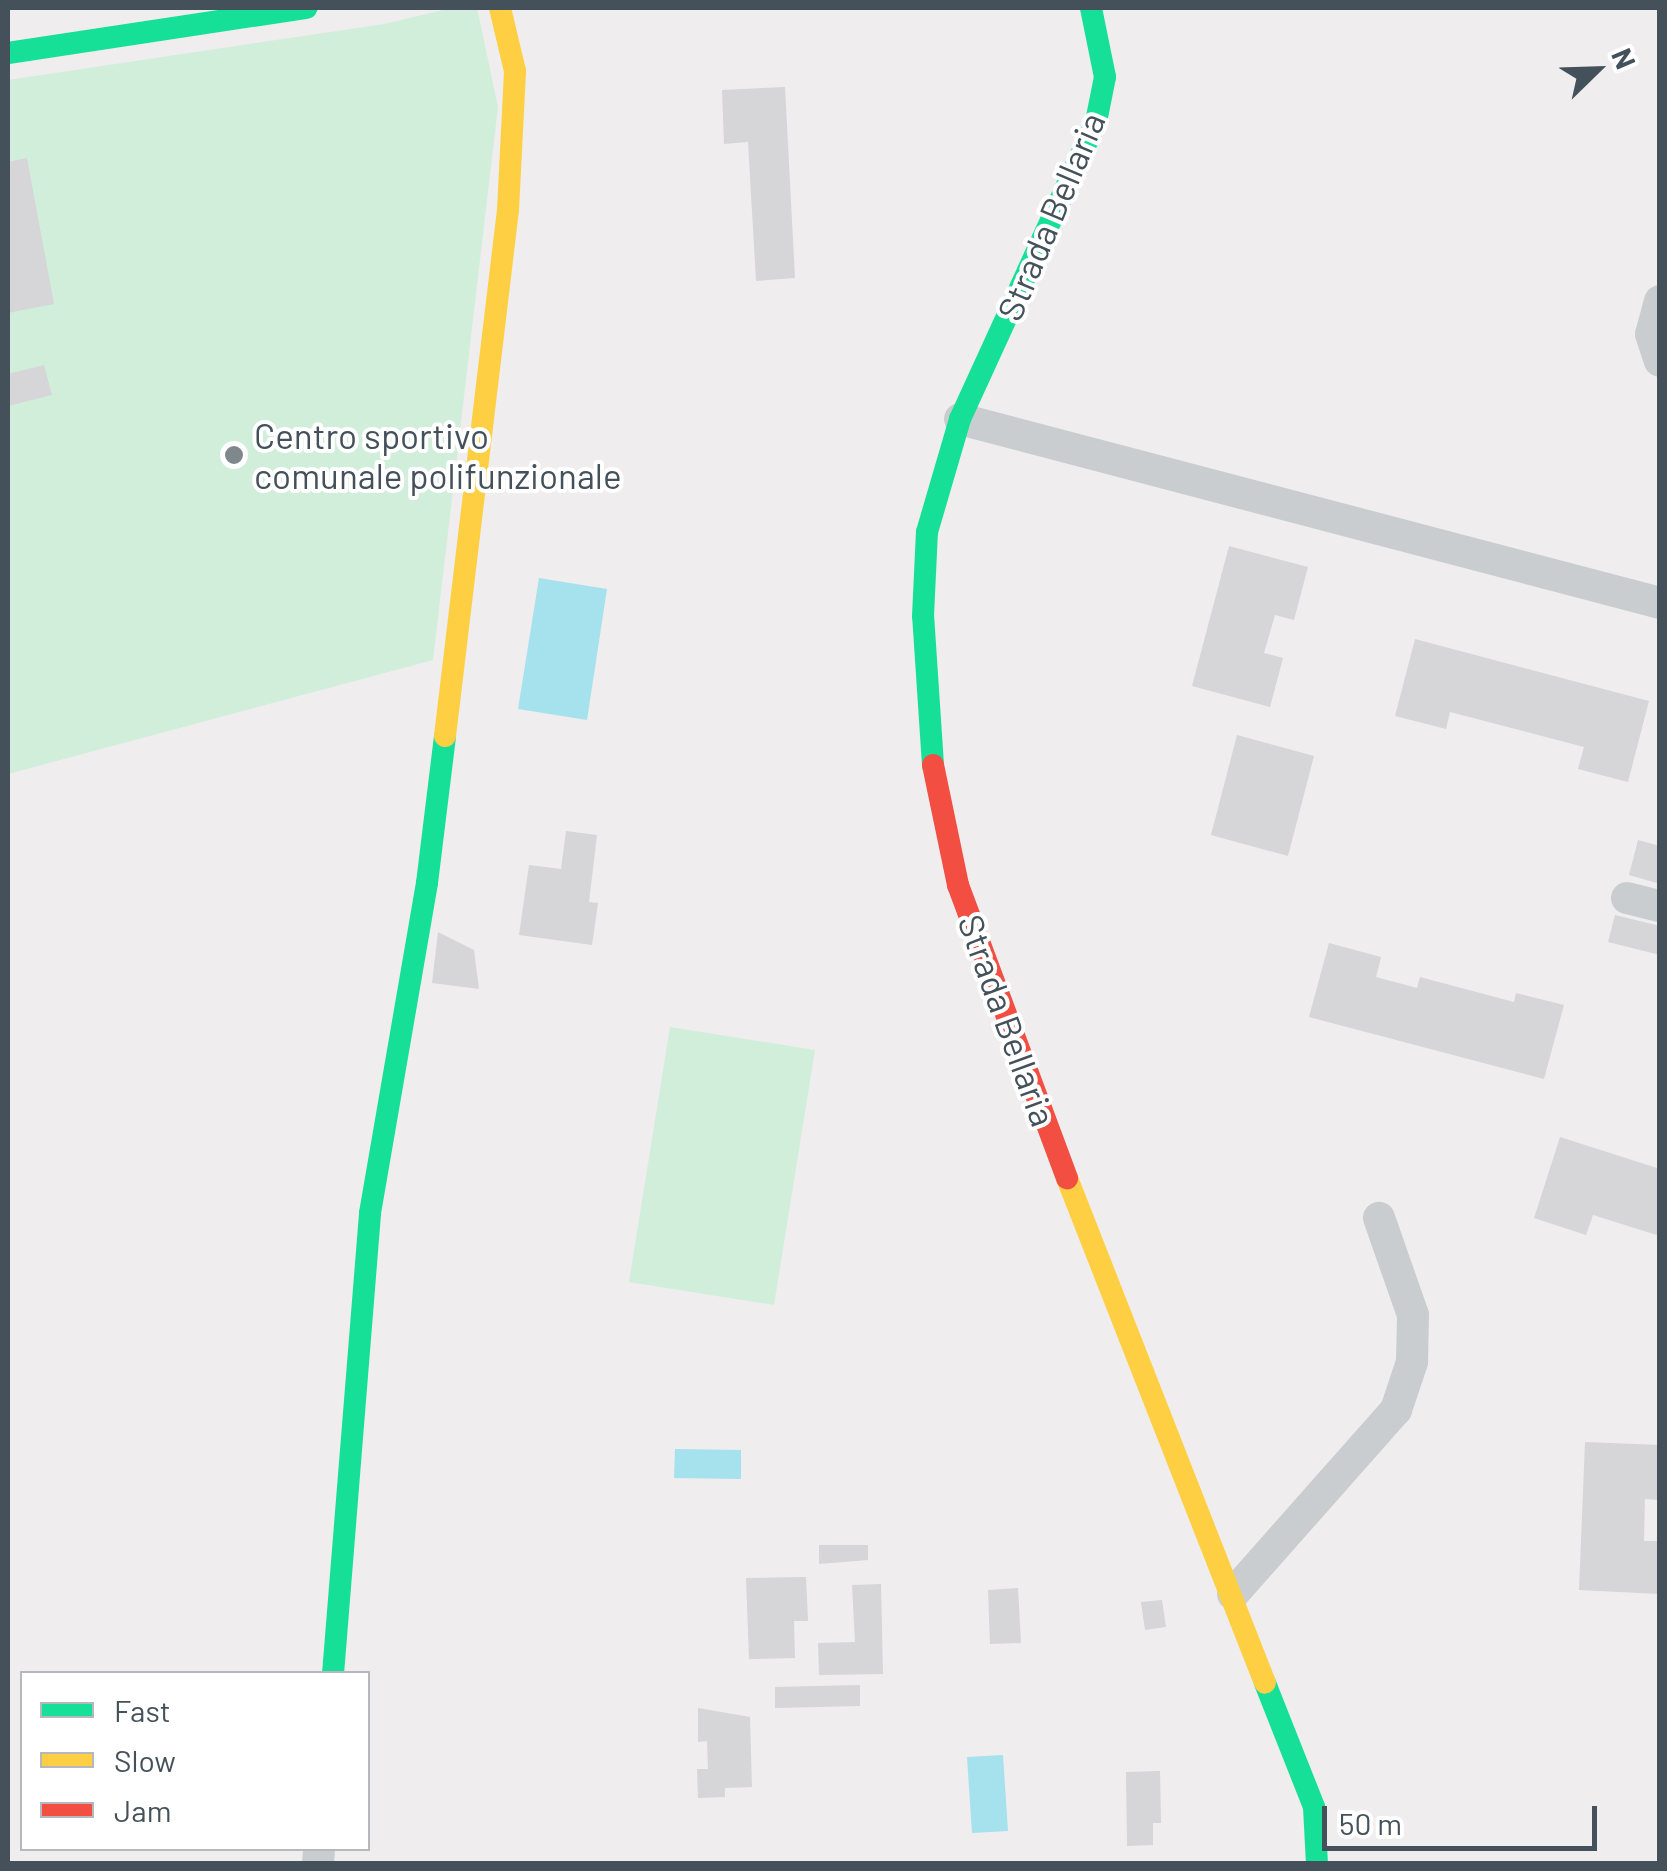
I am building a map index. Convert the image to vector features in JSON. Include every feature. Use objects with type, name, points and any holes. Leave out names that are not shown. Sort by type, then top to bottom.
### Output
[{"type":"street","points":[[8,52],[307,8]]},
{"type":"street","points":[[333,1671],[370,1214],[427,884],[508,210],[516,71],[500,8]]},
{"type":"street","name":"Strada Bellaria","points":[[1092,8],[1105,77],[1096,122],[960,418],[927,532],[923,616],[932,760],[958,885],[990,982],[1234,1594],[1314,1807],[1317,1864]]},
{"type":"street","points":[[1660,302],[1651,334],[1660,361]]},
{"type":"street","points":[[960,418],[1660,602]]},
{"type":"street","points":[[1626,898],[1660,906]]},
{"type":"street","points":[[1234,1594],[1396,1410],[1412,1362],[1413,1316],[1379,1218]]},
{"type":"green space","name":"Centro sportivo comunale polifunzionale","points":[[452,8],[477,8],[498,107],[433,660],[8,774],[8,80],[384,24]]},
{"type":"green space","points":[[670,1027],[815,1050],[774,1305],[629,1282]]},
{"type":"water","points":[[539,578],[607,589],[587,720],[518,709]]},
{"type":"water","points":[[675,1449],[741,1450],[741,1479],[674,1478]]},
{"type":"water","points":[[1003,1755],[1008,1831],[972,1833],[967,1757]]},
{"type":"building","points":[[785,87],[795,278],[756,281],[748,142],[724,144],[722,90]]},
{"type":"building","points":[[27,158],[54,304],[8,313],[8,162]]},
{"type":"building","points":[[44,365],[52,395],[8,406],[8,374]]},
{"type":"building","points":[[1229,546],[1308,567],[1294,620],[1275,615],[1264,653],[1283,658],[1270,707],[1192,686]]},
{"type":"building","points":[[1415,639],[1649,701],[1628,782],[1578,769],[1584,747],[1450,712],[1446,729],[1395,716]]},
{"type":"building","points":[[1237,735],[1314,756],[1288,856],[1211,835]]},
{"type":"building","points":[[566,831],[597,835],[589,902],[598,903],[592,945],[519,935],[529,865],[561,869]]},
{"type":"building","points":[[1638,840],[1660,846],[1660,884],[1629,875]]},
{"type":"building","points":[[1615,915],[1660,926],[1660,955],[1608,942]]},
{"type":"building","points":[[438,932],[474,950],[479,989],[432,983]]},
{"type":"building","points":[[1329,943],[1381,957],[1376,977],[1417,988],[1420,977],[1514,1002],[1516,993],[1564,1005],[1544,1079],[1309,1017]]},
{"type":"building","points":[[1560,1137],[1660,1169],[1660,1236],[1593,1215],[1586,1235],[1534,1218]]},
{"type":"building","points":[[1585,1442],[1660,1445],[1660,1500],[1645,1499],[1644,1541],[1660,1541],[1660,1594],[1579,1590]]},
{"type":"building","points":[[819,1545],[868,1545],[868,1560],[819,1564]]},
{"type":"building","points":[[806,1577],[808,1621],[794,1621],[795,1658],[749,1659],[746,1578]]},
{"type":"building","points":[[881,1584],[883,1674],[819,1675],[818,1643],[855,1642],[852,1585]]},
{"type":"building","points":[[1018,1588],[1021,1643],[990,1644],[988,1590]]},
{"type":"building","points":[[1162,1600],[1166,1627],[1145,1630],[1141,1602]]},
{"type":"building","points":[[860,1685],[860,1706],[775,1708],[775,1687]]},
{"type":"building","points":[[698,1708],[750,1717],[752,1787],[725,1788],[725,1797],[698,1798],[697,1769],[708,1769],[707,1741],[698,1742]]},
{"type":"building","points":[[1160,1771],[1161,1823],[1153,1823],[1153,1845],[1127,1846],[1126,1772]]},
{"type":"traffic: fast","points":[[8,53],[307,8]]},
{"type":"traffic: fast","points":[[933,765],[923,616],[927,532],[960,419],[1096,122],[1105,77],[1091,8]]},
{"type":"traffic: fast","points":[[333,1671],[370,1213],[427,883],[445,736]]},
{"type":"traffic: fast","points":[[1265,1683],[1314,1807],[1317,1864]]},
{"type":"traffic: slow","points":[[445,736],[508,210],[515,71],[500,8]]},
{"type":"traffic: slow","points":[[1067,1178],[1265,1683]]},
{"type":"traffic: jam","points":[[933,765],[958,885],[1067,1178]]},
{"type":"place","name":"Centro sportivo comunale polifunzionale","points":[[234,455]]}]
